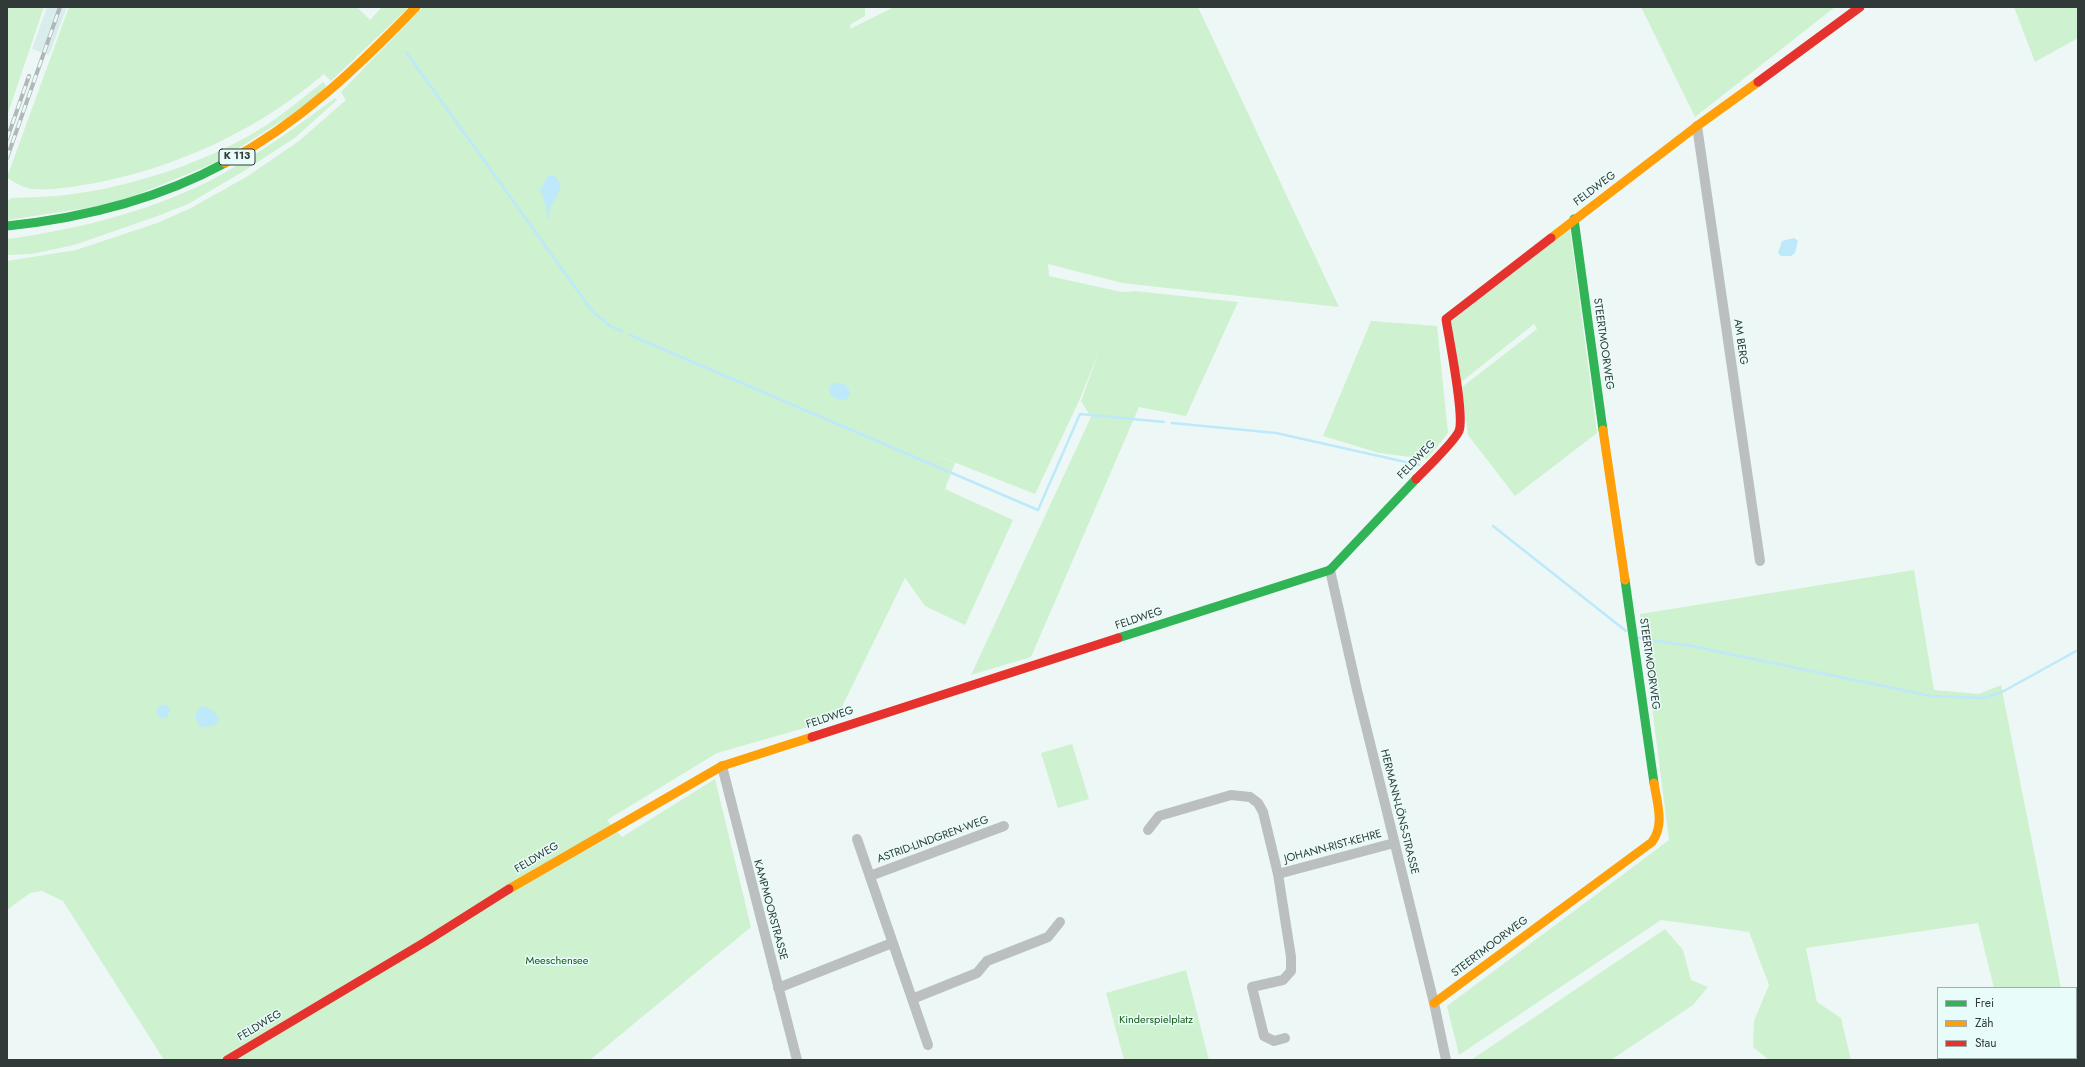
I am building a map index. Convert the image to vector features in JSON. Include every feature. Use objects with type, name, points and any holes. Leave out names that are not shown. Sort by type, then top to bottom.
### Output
[{"type":"street","name":"K 113","points":[[11,226],[72,218],[131,203],[189,181],[245,152],[284,127],[333,89],[416,7]]},
{"type":"street","name":"FELDWEG","points":[[227,1060],[425,942],[528,877],[722,766],[1330,570],[1393,502],[1436,459],[1459,430],[1460,409],[1446,319],[1697,126],[1812,44],[1860,7]]},
{"type":"street","name":"AM BERG","points":[[1697,126],[1760,561]]},
{"type":"street","name":"STEERTMOORWEG","points":[[1434,1003],[1652,842],[1658,834],[1660,826],[1574,220]]},
{"type":"street","name":"HERMANN-LÖNS-STRASSE","points":[[1330,570],[1394,843],[1434,1003],[1446,1060]]},
{"type":"street","name":"KAMPMOORSTRASSE","points":[[722,766],[797,1060]]},
{"type":"street","name":"JOHANN-RIST-KEHRE","points":[[1148,830],[1159,816],[1230,795],[1250,797],[1258,803],[1263,812],[1278,874],[1290,943],[1291,972],[1283,980],[1252,987],[1264,1036],[1274,1042],[1285,1038]]},
{"type":"street","name":"ASTRID-LINDGREN-WEG","points":[[870,876],[1004,826]]},
{"type":"street","name":"ASTRID-LINDGREN-WEG","points":[[857,839],[928,1045]]},
{"type":"street","name":"JOHANN-RIST-KEHRE","points":[[1278,874],[1394,843]]},
{"type":"street","points":[[912,999],[977,973],[987,961],[1048,937],[1060,922]]},
{"type":"street","points":[[778,988],[892,943]]},
{"type":"shaded area","points":[[47,7],[67,7],[49,55],[32,49]]},
{"type":"green space","points":[[7,7],[44,7],[7,116]]},
{"type":"green space","points":[[69,7],[357,7],[370,20],[382,7],[409,7],[331,81],[324,74],[299,94],[272,112],[245,129],[217,143],[158,167],[127,176],[64,188],[32,189],[22,186],[7,177]]},
{"type":"green space","name":"Meeschensee","points":[[423,7],[865,7],[865,16],[851,24],[850,29],[894,7],[1198,7],[1339,307],[1122,283],[1048,264],[1049,276],[1122,292],[1135,291],[1238,302],[1186,416],[1139,407],[1031,657],[971,675],[1091,417],[1081,401],[1100,349],[1079,401],[1035,494],[923,450],[955,463],[945,489],[1013,520],[965,625],[925,606],[905,578],[836,719],[717,753],[607,820],[622,837],[715,779],[751,927],[590,1060],[164,1060],[63,901],[42,891],[30,893],[7,910],[7,261],[76,250],[157,223],[191,208],[248,176],[299,141],[346,100],[341,92]]},
{"type":"green space","points":[[1641,7],[1835,7],[1695,117]]},
{"type":"green space","points":[[2014,7],[2078,7],[2078,38],[2035,62]]},
{"type":"green space","points":[[323,82],[326,85],[325,89],[302,108],[217,162],[114,204],[7,220],[7,202],[11,198],[66,195],[117,186],[144,179],[197,161],[222,150],[268,124]]},
{"type":"green space","points":[[335,98],[337,100],[296,137],[244,171],[188,204],[74,245],[32,254],[7,255],[7,239],[62,230],[119,216],[174,197],[200,186],[267,147]]},
{"type":"green space","points":[[1570,229],[1597,433],[1515,496],[1468,435],[1462,387],[1537,329],[1534,324],[1460,383],[1450,322]]},
{"type":"green space","points":[[1371,321],[1437,326],[1448,433],[1427,459],[1379,453],[1323,436]]},
{"type":"green space","points":[[1914,570],[1934,690],[1979,694],[2001,685],[2061,987],[1994,987],[1978,923],[1806,948],[1817,1002],[1841,1018],[1851,1060],[1769,1060],[1753,1047],[1754,1021],[1769,985],[1749,932],[1661,920],[1459,1055],[1447,1006],[1669,840],[1640,614]]},
{"type":"green space","points":[[1072,744],[1089,799],[1058,808],[1041,753]]},
{"type":"green space","points":[[1665,929],[1683,950],[1691,980],[1708,987],[1693,1005],[1611,1060],[1471,1060]]},
{"type":"green space","name":"Kinderspielplatz","points":[[1186,970],[1209,1060],[1124,1060],[1106,993]]},
{"type":"green space","points":[[2078,1008],[2078,1060],[2073,1060],[2077,1059]]},
{"type":"water","points":[[554,175],[561,184],[557,197],[551,205],[548,222],[546,206],[540,190],[548,176]]},
{"type":"water","points":[[1794,238],[1798,241],[1795,253],[1791,256],[1781,256],[1778,253],[1782,241]]},
{"type":"water","points":[[834,383],[847,386],[850,394],[846,400],[836,399],[830,394],[829,387]]},
{"type":"water","points":[[166,704],[170,710],[168,716],[162,719],[156,712],[159,706]]},
{"type":"water","points":[[202,706],[217,714],[219,720],[213,726],[201,727],[197,722],[196,713]]},
{"type":"waterway","points":[[406,52],[593,312],[610,326],[622,331]]},
{"type":"waterway","points":[[630,335],[1038,510],[1080,414],[1164,422]]},
{"type":"waterway","points":[[1172,423],[1276,433],[1419,465]]},
{"type":"waterway","points":[[1493,526],[1626,631]]},
{"type":"waterway","points":[[1638,638],[1691,646],[1931,696],[1984,698],[2002,692],[2078,650]]},
{"type":"railway","points":[[7,158],[60,7]]},
{"type":"railway","points":[[7,139],[29,76]]},
{"type":"traffic: fast","points":[[7,226],[64,218],[119,205],[173,187],[225,163]]},
{"type":"traffic: fast","points":[[1574,219],[1603,430]]},
{"type":"traffic: fast","points":[[1118,638],[1330,570],[1416,479]]},
{"type":"traffic: fast","points":[[1625,580],[1654,783]]},
{"type":"traffic: slow","points":[[225,163],[253,147],[303,112],[350,72],[416,7]]},
{"type":"traffic: slow","points":[[1551,238],[1697,126],[1758,82]]},
{"type":"traffic: slow","points":[[1603,430],[1625,580]]},
{"type":"traffic: slow","points":[[509,889],[722,766],[812,737]]},
{"type":"traffic: slow","points":[[1434,1003],[1652,842],[1656,835],[1659,821],[1654,783]]},
{"type":"traffic: jam","points":[[1758,82],[1860,7]]},
{"type":"traffic: jam","points":[[1416,479],[1446,448],[1459,431],[1460,410],[1446,319],[1551,238]]},
{"type":"traffic: jam","points":[[812,737],[1118,638]]},
{"type":"traffic: jam","points":[[227,1060],[425,942],[509,889]]}]
